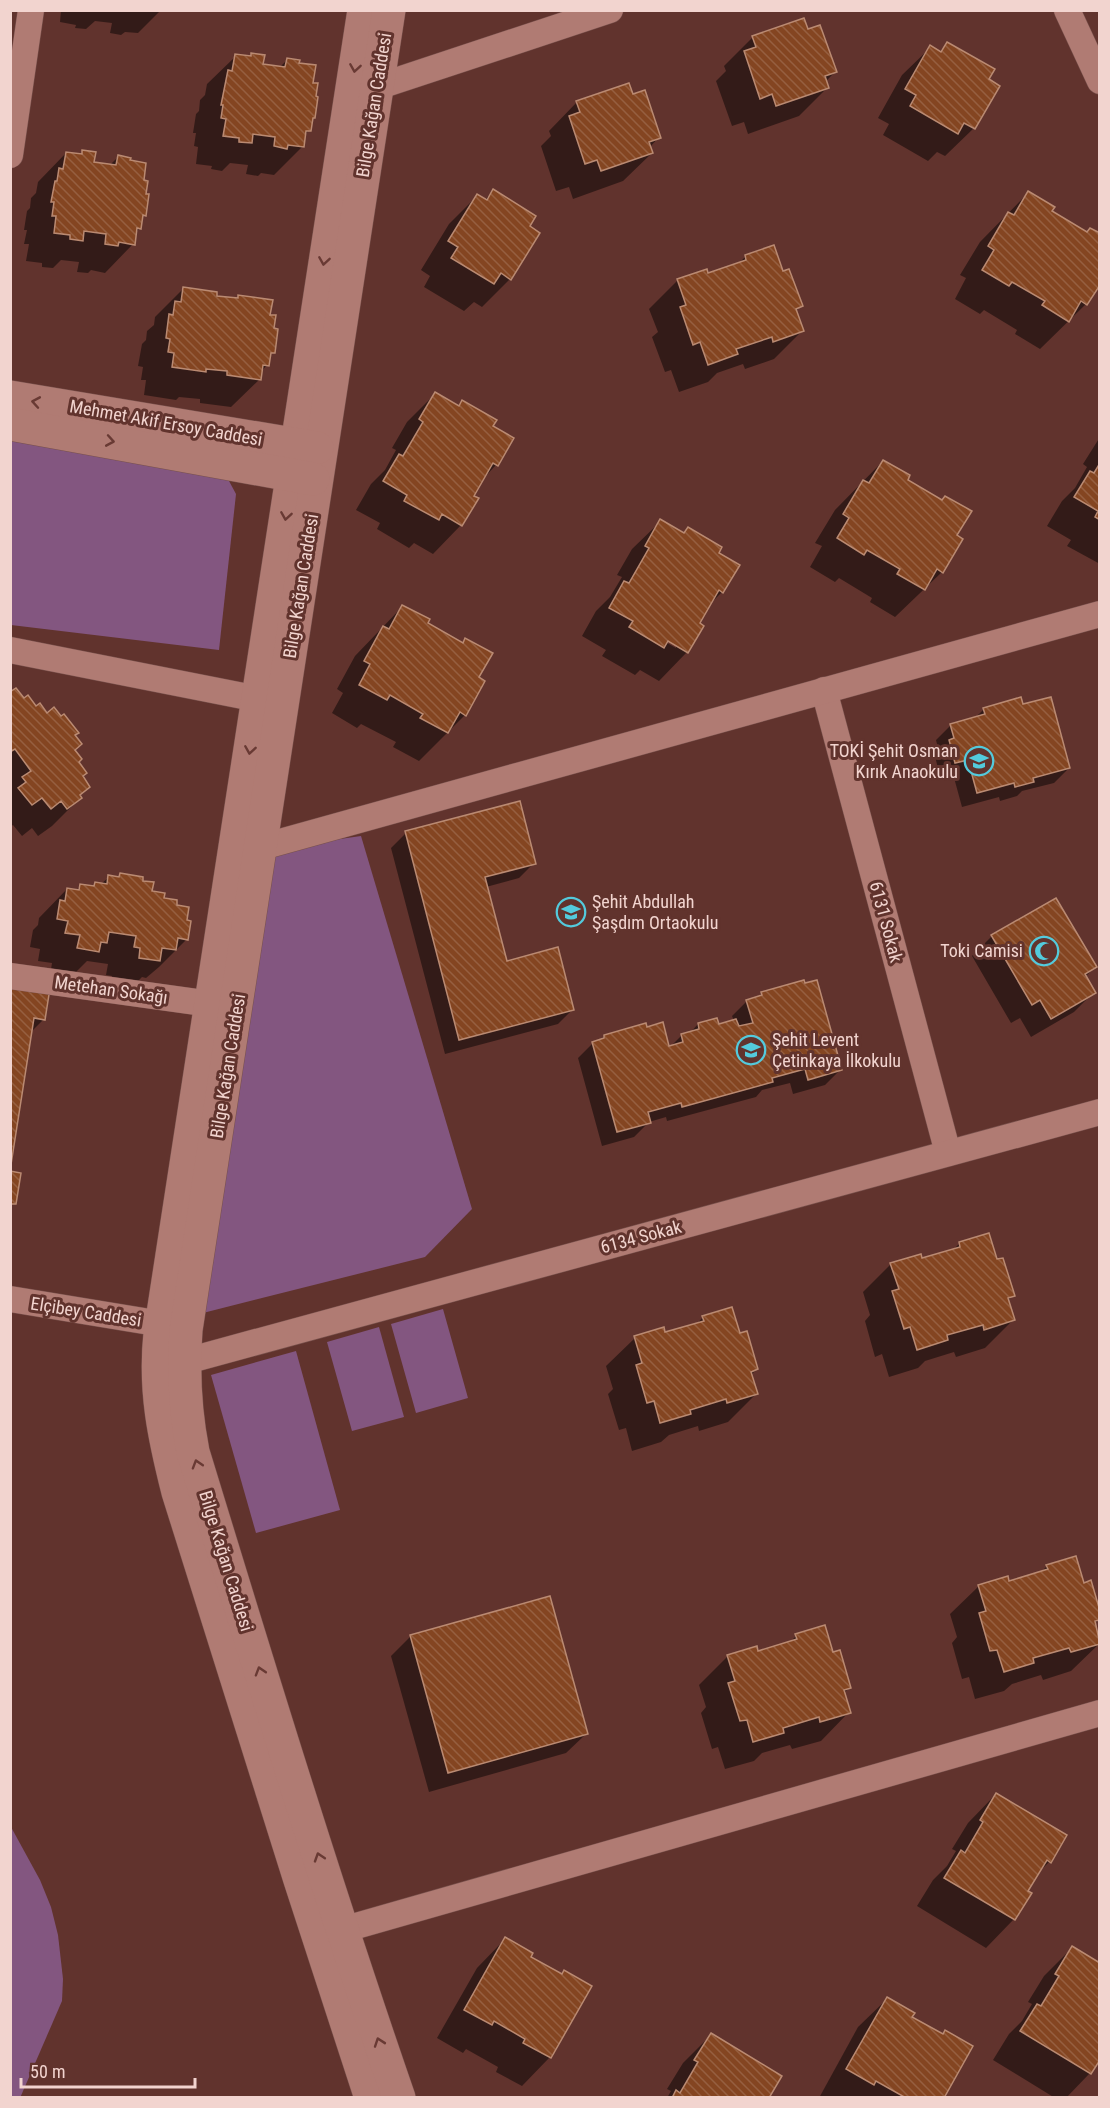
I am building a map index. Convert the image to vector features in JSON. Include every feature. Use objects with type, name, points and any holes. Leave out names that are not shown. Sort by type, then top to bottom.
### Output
[{"type":"street","points":[[10,155],[32,10]]},
{"type":"street","name":"Bilge Kağan Caddesi","points":[[364,10],[307,462],[262,847],[186,1330],[183,1362],[184,1395],[193,1452],[342,1930],[399,2097]]},
{"type":"street","name":"Bilge Kağan Caddesi","points":[[371,2097],[292,1857],[178,1492],[159,1406],[157,1357],[258,699],[307,462],[377,87],[389,10]]},
{"type":"street","points":[[377,87],[610,10]]},
{"type":"street","points":[[1067,10],[1100,81]]},
{"type":"street","name":"Mehmet Akif Ersoy Caddesi","points":[[10,397],[307,462]]},
{"type":"street","name":"Mehmet Akif Ersoy Caddesi","points":[[10,424],[164,451],[307,462]]},
{"type":"street","points":[[262,847],[1100,614]]},
{"type":"street","points":[[10,650],[258,699]]},
{"type":"street","name":"6131 Sokak","points":[[824,690],[948,1153]]},
{"type":"street","name":"Metehan Sokağı","points":[[10,976],[211,1004]]},
{"type":"street","name":"6134 Sokak","points":[[183,1362],[1100,1112]]},
{"type":"street","name":"Elçibey Caddesi","points":[[10,1299],[162,1324]]},
{"type":"street","points":[[342,1930],[1100,1713]]},
{"type":"shaded area","points":[[10,433],[222,468],[236,494],[219,650],[11,625]]},
{"type":"shaded area","points":[[361,836],[472,1209],[425,1257],[195,1315],[269,849]]},
{"type":"shaded area","points":[[443,1309],[468,1398],[416,1413],[391,1324]]},
{"type":"shaded area","points":[[379,1327],[404,1417],[352,1431],[327,1342]]},
{"type":"shaded area","points":[[296,1351],[340,1510],[256,1533],[211,1375]]},
{"type":"shaded area","points":[[11,1827],[40,1880],[51,1907],[58,1935],[63,1979],[62,2001],[20,2098],[10,2097]]},
{"type":"building","points":[[804,18],[808,29],[820,25],[837,72],[825,76],[829,88],[776,106],[772,94],[760,99],[744,51],[756,47],[752,36]]},
{"type":"building","points":[[947,42],[995,69],[989,79],[1000,86],[975,129],[964,123],[958,134],[910,106],[916,95],[905,89],[930,45],[941,52]]},
{"type":"building","points":[[251,53],[265,55],[263,64],[285,67],[287,58],[300,60],[299,63],[316,65],[313,83],[318,83],[315,118],[313,118],[311,131],[306,131],[304,147],[288,145],[287,149],[274,146],[275,137],[253,134],[252,143],[239,142],[239,138],[223,136],[226,119],[221,118],[223,105],[221,105],[228,70],[232,71],[235,54],[251,56]]},
{"type":"building","points":[[629,83],[633,94],[645,90],[661,138],[649,142],[653,153],[601,171],[597,160],[585,164],[569,116],[580,112],[576,101]]},
{"type":"building","points":[[82,150],[96,152],[94,162],[116,165],[118,155],[146,163],[144,180],[148,181],[146,194],[149,194],[146,216],[143,215],[141,229],[137,228],[135,245],[119,242],[118,246],[105,244],[106,234],[84,231],[83,241],[70,239],[70,235],[54,233],[56,216],[52,216],[54,202],[51,202],[59,168],[63,169],[66,152],[82,154]]},
{"type":"building","points":[[493,189],[536,216],[530,226],[540,233],[511,280],[501,273],[494,284],[451,258],[458,247],[448,241],[477,194],[487,200]]},
{"type":"building","points":[[1028,191],[1055,207],[1052,211],[1087,232],[1090,228],[1100,233],[1100,285],[1087,305],[1081,301],[1069,322],[1042,305],[1045,301],[1012,282],[1009,286],[982,270],[994,250],[988,246],[1008,212],[1014,215]]},
{"type":"building","points":[[774,245],[783,271],[789,269],[803,306],[796,309],[804,331],[773,342],[772,337],[736,349],[738,354],[708,365],[700,342],[693,345],[680,307],[686,305],[677,279],[707,269],[708,273],[746,260],[745,255]]},
{"type":"building","points":[[183,287],[217,292],[217,296],[238,298],[238,295],[273,300],[270,315],[276,315],[274,328],[278,329],[275,353],[271,353],[269,366],[263,365],[261,380],[227,375],[227,371],[206,369],[206,372],[172,367],[174,353],[168,352],[170,339],[166,338],[169,314],[173,315],[175,301],[181,302]]},
{"type":"building","points":[[435,392],[459,406],[462,400],[497,420],[493,426],[514,438],[498,466],[493,463],[474,496],[479,498],[462,526],[442,514],[439,520],[404,501],[407,495],[383,481],[399,454],[403,456],[423,422],[419,419]]},
{"type":"building","points":[[883,460],[910,475],[908,480],[942,500],[945,496],[972,511],[957,535],[963,539],[943,573],[937,569],[925,590],[897,574],[900,569],[867,550],[864,555],[837,538],[849,518],[843,514],[863,480],[869,483]]},
{"type":"building","points":[[1100,463],[1100,520],[1095,517],[1098,511],[1074,497],[1090,471],[1094,473]]},
{"type":"building","points":[[660,519],[684,533],[688,527],[722,547],[719,553],[740,565],[723,593],[719,590],[700,623],[704,626],[688,653],[668,641],[664,648],[629,627],[633,621],[609,608],[624,581],[629,583],[649,548],[645,546]]},
{"type":"building","points":[[402,605],[430,619],[428,623],[463,643],[465,638],[493,653],[479,677],[485,681],[466,716],[460,712],[448,733],[420,718],[423,714],[390,695],[387,700],[359,685],[370,664],[364,661],[383,626],[389,629]]},
{"type":"building","points":[[16,688],[24,698],[28,695],[36,706],[40,703],[47,713],[54,707],[61,716],[64,714],[79,733],[75,735],[82,744],[75,750],[82,759],[79,762],[87,773],[83,776],[90,787],[80,795],[82,798],[67,809],[61,801],[51,809],[42,798],[32,805],[18,788],[26,782],[22,777],[31,771],[15,749],[10,752],[10,692]]},
{"type":"building","points":[[1021,697],[1023,704],[1051,697],[1070,768],[1033,778],[1034,782],[1015,787],[1014,783],[977,793],[968,760],[955,763],[949,740],[954,738],[950,724],[985,714],[983,708]]},
{"type":"building","points":[[520,801],[536,864],[485,877],[507,961],[558,947],[574,1010],[459,1040],[405,831]]},
{"type":"building","points":[[120,873],[143,877],[143,881],[154,882],[152,891],[165,893],[164,898],[177,900],[177,905],[189,907],[187,920],[191,921],[188,940],[178,938],[176,950],[162,948],[160,961],[139,958],[140,948],[134,947],[136,936],[109,932],[107,943],[101,942],[99,952],[77,948],[80,935],[65,933],[68,921],[57,919],[60,900],[65,901],[67,888],[79,890],[80,884],[94,886],[95,882],[107,884],[108,875],[119,877]]},
{"type":"building","name":"Toki Camisi","points":[[1056,898],[1097,967],[1085,974],[1096,993],[1051,1019],[1040,1000],[1032,1005],[991,935]]},
{"type":"building","points":[[804,980],[805,983],[817,980],[842,1070],[808,1080],[805,1069],[772,1078],[773,1082],[682,1107],[681,1103],[648,1112],[651,1123],[617,1132],[592,1042],[604,1038],[604,1035],[646,1023],[647,1027],[663,1022],[669,1046],[683,1042],[681,1034],[699,1029],[698,1023],[717,1018],[719,1024],[736,1019],[739,1026],[753,1023],[746,1000],[762,995],[761,992]]},
{"type":"building","points":[[10,982],[50,988],[45,1020],[34,1018],[10,1171]]},
{"type":"building","points":[[10,1171],[21,1173],[16,1204],[10,1204]]},
{"type":"building","points":[[989,1233],[997,1259],[1003,1258],[1015,1296],[1008,1298],[1015,1320],[984,1330],[983,1325],[947,1335],[948,1340],[917,1350],[910,1327],[904,1329],[892,1291],[899,1289],[890,1263],[921,1254],[922,1258],[960,1247],[959,1242]]},
{"type":"building","points":[[732,1307],[740,1333],[747,1331],[758,1369],[751,1372],[758,1394],[727,1403],[726,1399],[690,1410],[691,1414],[660,1423],[654,1401],[647,1403],[636,1365],[642,1363],[634,1336],[664,1327],[665,1332],[704,1321],[702,1316]]},
{"type":"building","points":[[1076,1556],[1084,1583],[1091,1580],[1100,1611],[1100,1620],[1095,1621],[1100,1644],[1071,1652],[1069,1648],[1033,1658],[1034,1663],[1004,1672],[997,1650],[990,1651],[979,1613],[986,1611],[978,1585],[1008,1576],[1009,1581],[1048,1569],[1046,1565]]},
{"type":"building","points":[[550,1596],[588,1734],[448,1773],[410,1635]]},
{"type":"building","points":[[825,1625],[833,1652],[840,1650],[851,1688],[844,1690],[851,1713],[820,1722],[819,1717],[783,1728],[784,1733],[753,1742],[747,1720],[740,1721],[728,1683],[735,1681],[727,1655],[757,1646],[758,1651],[797,1639],[795,1634]]},
{"type":"building","points":[[996,1793],[1067,1835],[1051,1863],[1047,1860],[1028,1891],[1032,1893],[1015,1920],[944,1878],[961,1850],[965,1853],[983,1822],[980,1820]]},
{"type":"building","points":[[505,1937],[533,1953],[531,1957],[562,1974],[564,1970],[592,1986],[551,2058],[523,2043],[525,2039],[494,2021],[492,2025],[464,2010]]},
{"type":"building","points":[[1072,1946],[1100,1963],[1100,2060],[1091,2074],[1020,2031],[1037,2004],[1041,2006],[1059,1976],[1055,1974]]},
{"type":"building","points":[[887,1997],[915,2013],[912,2017],[943,2034],[945,2030],[973,2046],[944,2098],[906,2098],[876,2081],[874,2085],[846,2069]]},
{"type":"building","points":[[711,2033],[782,2076],[769,2098],[672,2098],[676,2090],[680,2093],[698,2062],[694,2060]]},
{"type":"place","name":"TOKİ Şehit Osman Kırık Anaokulu","points":[[979,761]]},
{"type":"place","name":"Şehit Abdullah Şaşdım Ortaokulu","points":[[571,912]]},
{"type":"place","name":"Toki Camisi","points":[[1044,951]]},
{"type":"place","name":"Şehit Levent Çetinkaya İlkokulu","points":[[751,1050]]}]
